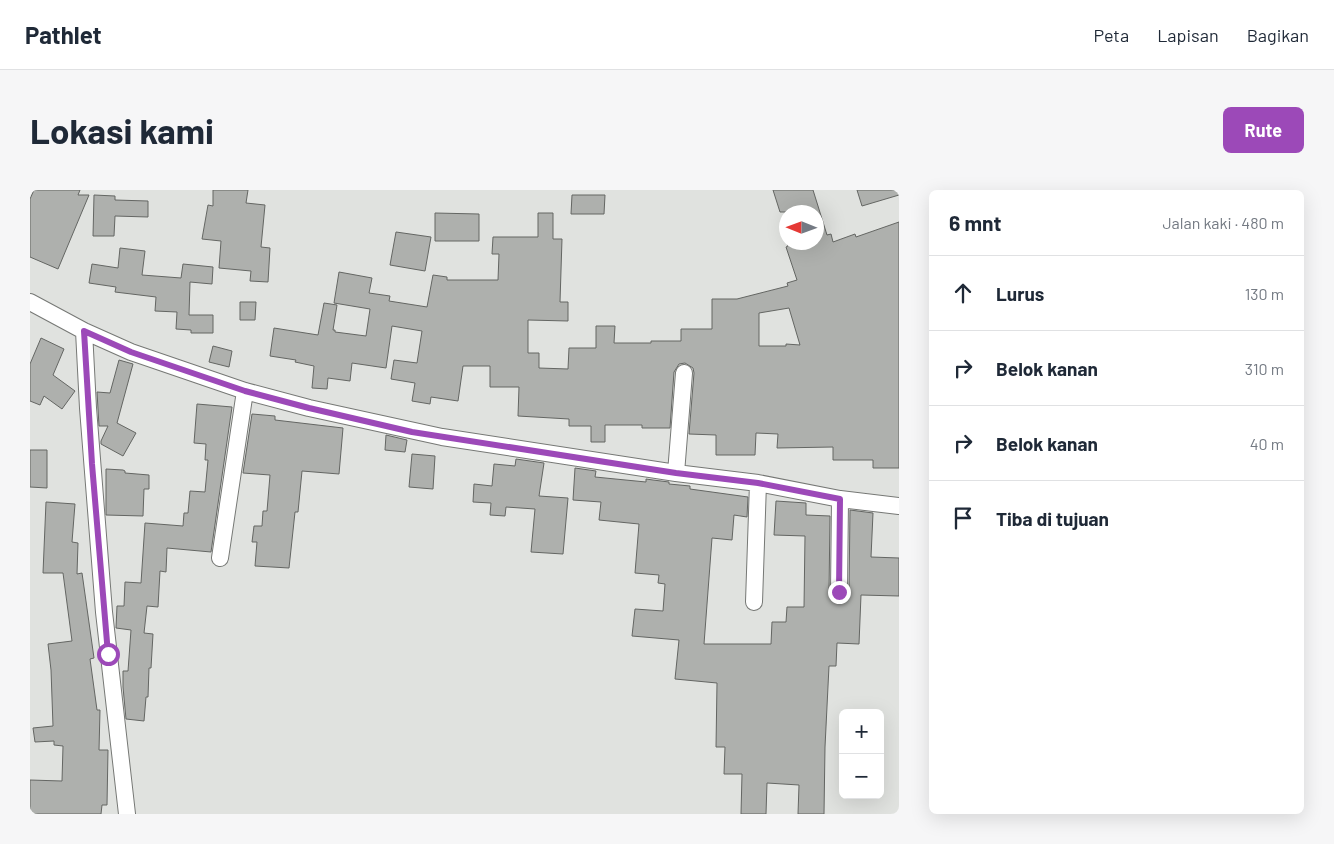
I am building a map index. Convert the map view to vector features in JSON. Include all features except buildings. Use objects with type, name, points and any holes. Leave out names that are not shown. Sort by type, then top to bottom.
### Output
[{"type":"street","points":[[30,302],[84,331],[131,352],[245,391],[309,408],[412,432],[677,466],[840,499],[899,506]]},
{"type":"street","points":[[84,331],[104,612],[127,814]]},
{"type":"street","points":[[677,466],[684,373]]},
{"type":"street","points":[[220,558],[245,391]]},
{"type":"street","points":[[754,602],[758,483]]},
{"type":"street","points":[[839,592],[840,499]]},
{"type":"route","points":[[108,654],[92,464],[84,331],[131,352],[245,391],[412,432],[676,473],[758,483],[840,499],[839,592]]}]
